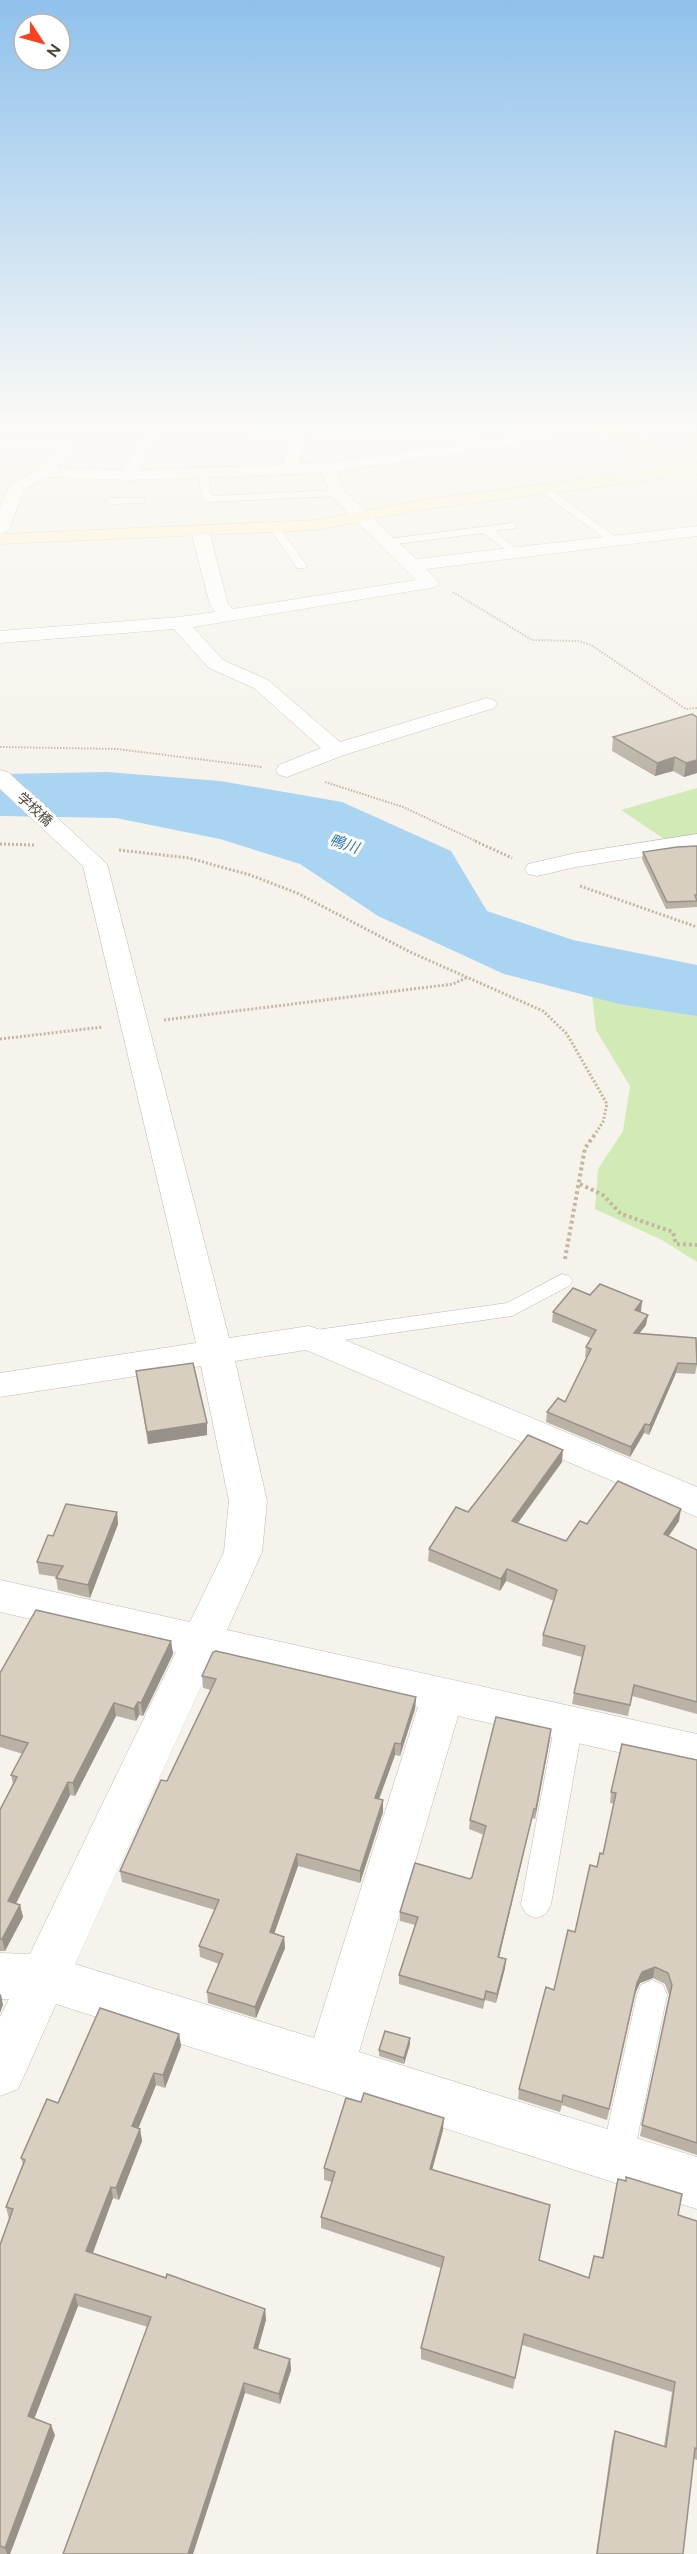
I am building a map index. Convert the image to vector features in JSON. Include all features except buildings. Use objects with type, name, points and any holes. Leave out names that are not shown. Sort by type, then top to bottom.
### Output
[{"type":"street","points":[[204,546],[219,604],[228,615]]},
{"type":"street","points":[[393,546],[430,583]]},
{"type":"street","points":[[414,566],[571,546]]},
{"type":"street","points":[[0,637],[179,623],[430,583]]},
{"type":"street","points":[[179,623],[216,664],[261,684],[336,750]]},
{"type":"street","points":[[287,770],[336,750],[487,704]]},
{"type":"street","name":"学校橋","points":[[0,777],[95,864],[216,1353],[248,1501],[243,1552],[203,1641],[22,1977],[0,2071]]},
{"type":"street","points":[[537,869],[568,860],[651,850],[697,841]]},
{"type":"street","points":[[0,1384],[309,1338],[697,1503]]},
{"type":"street","points":[[0,1596],[697,1752]]},
{"type":"street","points":[[330,2067],[443,1695]]},
{"type":"street","points":[[22,1977],[330,2067],[697,2183]]},
{"type":"lane","points":[[287,546],[301,566]]},
{"type":"lane","points":[[505,546],[514,553]]},
{"type":"lane","points":[[309,1338],[512,1309],[562,1281]]},
{"type":"lane","points":[[536,1904],[569,1724]]},
{"type":"lane","points":[[618,2158],[652,1995]]},
{"type":"path","points":[[430,583],[454,592],[532,640],[578,641],[591,645],[686,709],[697,708]]},
{"type":"path","points":[[0,747],[117,749],[287,770],[404,807],[537,869],[697,927]]},
{"type":"path","points":[[74,843],[189,858],[239,872],[297,893],[410,952],[543,1011],[567,1034],[607,1104],[603,1122],[585,1149],[562,1281]]},
{"type":"path","points":[[0,1039],[453,984],[469,977]]},
{"type":"path","points":[[580,1184],[603,1196],[621,1214],[673,1232],[675,1244],[697,1245]]},
{"type":"green space","points":[[697,788],[697,838],[670,843],[621,810]]},
{"type":"green space","points":[[591,985],[697,1014],[697,1262],[662,1240],[595,1209],[598,1169],[623,1131],[630,1086],[596,1030]]},
{"type":"water","name":"鴨川","points":[[107,772],[220,781],[342,802],[451,851],[487,911],[573,940],[697,965],[697,1016],[619,1004],[504,974],[378,916],[300,864],[220,839],[116,818],[0,816],[0,774]]}]
